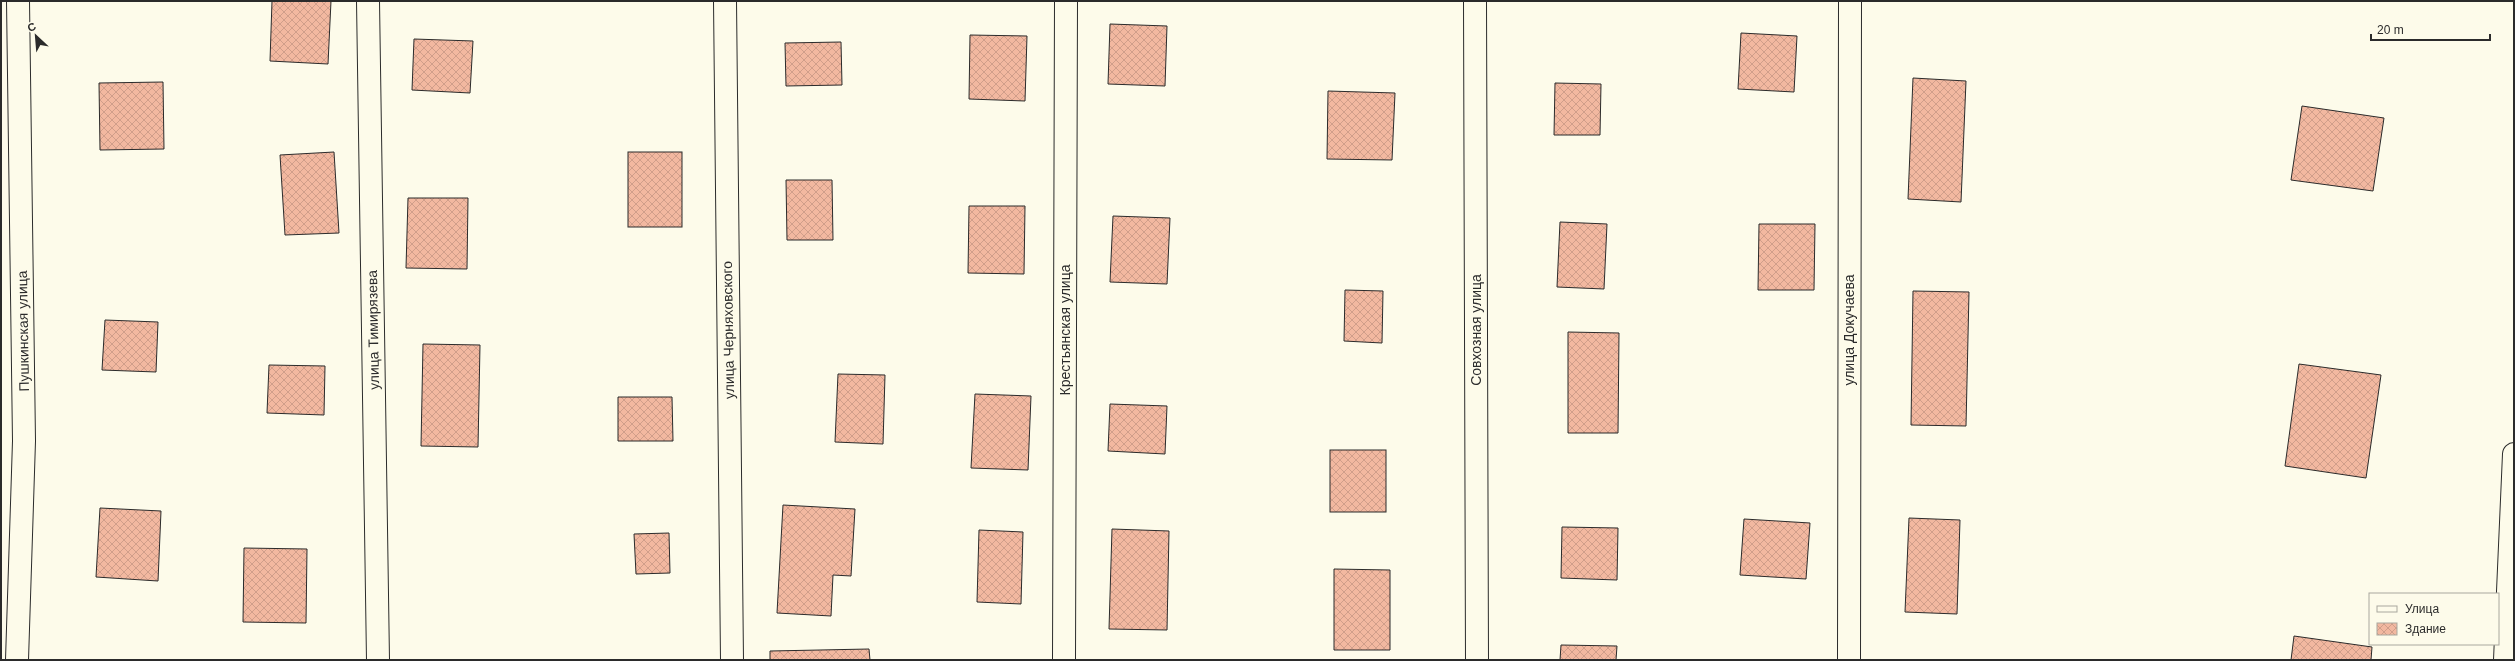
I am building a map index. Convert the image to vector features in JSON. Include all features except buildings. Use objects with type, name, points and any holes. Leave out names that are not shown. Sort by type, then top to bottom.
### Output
[{"type":"street","name":"Пушкинская улица","points":[[17,660],[24,441],[18,1]]},
{"type":"street","name":"улица Тимирязева","points":[[368,1],[378,660]]},
{"type":"street","name":"улица Черняховского","points":[[725,1],[732,660]]},
{"type":"street","name":"Крестьянская улица","points":[[1064,660],[1066,1]]},
{"type":"street","name":"Совхозная улица","points":[[1475,1],[1477,660]]},
{"type":"street","name":"улица Докучаева","points":[[1849,660],[1850,1]]},
{"type":"street","points":[[2505,660],[2514,454]]}]
